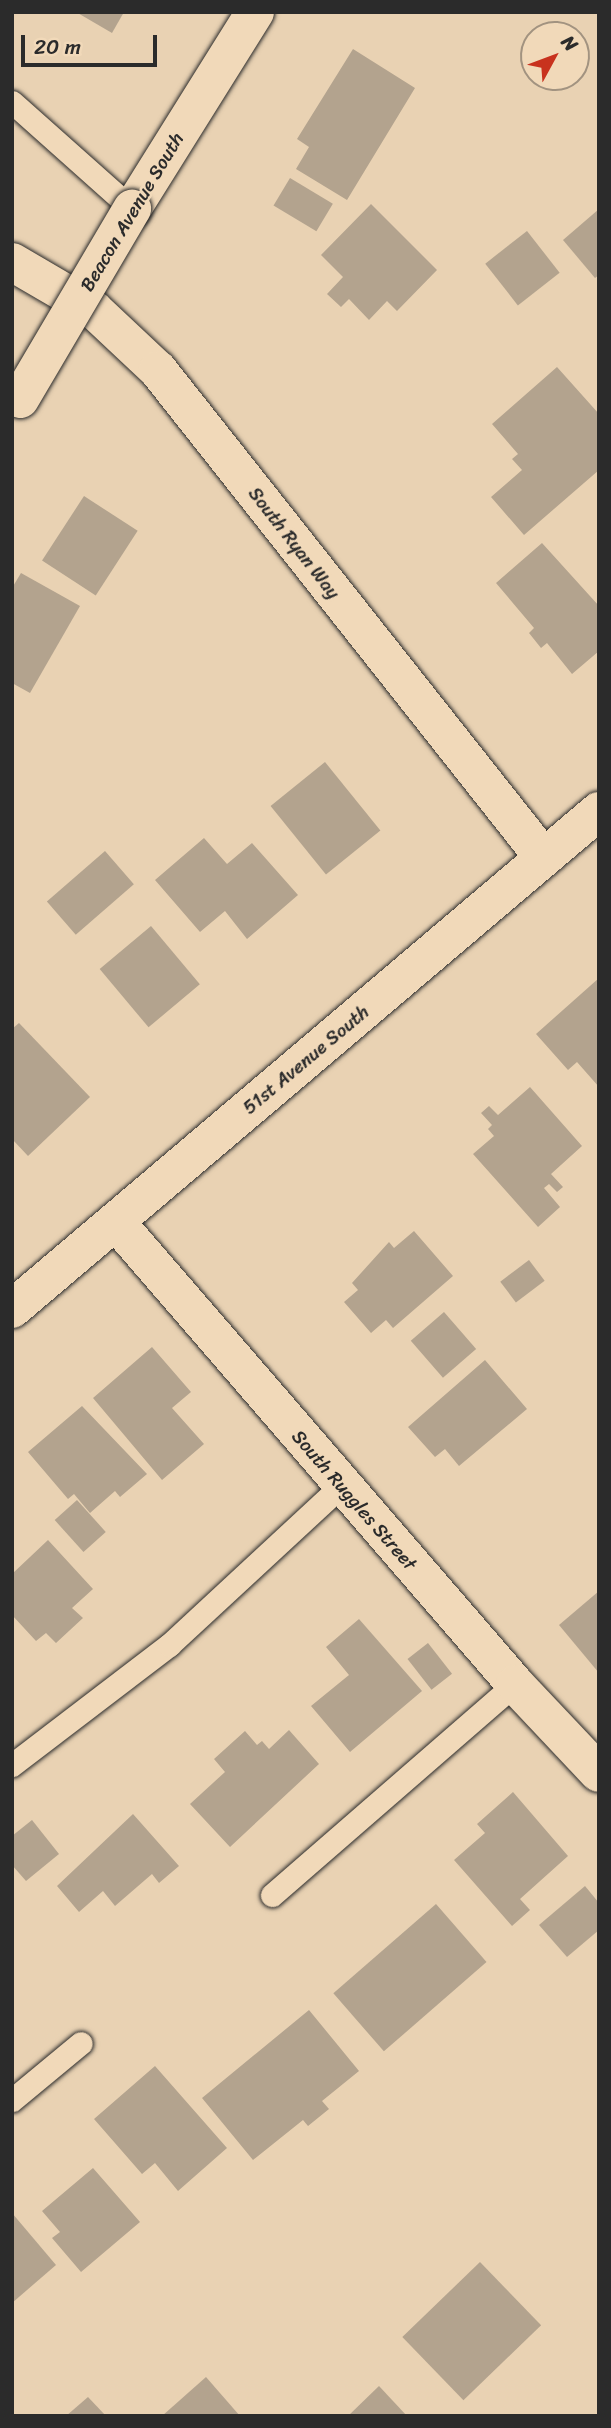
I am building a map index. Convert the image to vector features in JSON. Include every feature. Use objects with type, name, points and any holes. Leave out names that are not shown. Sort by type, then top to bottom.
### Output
[{"type":"street","name":"Beacon Avenue South","points":[[16,406],[131,209],[255,12]]},
{"type":"street","name":"South Ryan Way","points":[[12,262],[94,310],[158,370],[544,858]]},
{"type":"street","name":"51st Avenue South","points":[[12,1309],[599,811]]},
{"type":"street","name":"South Ruggles Street","points":[[116,1222],[515,1685],[599,1773]]},
{"type":"lane","points":[[12,102],[131,209]]},
{"type":"lane","points":[[12,1765],[169,1645],[341,1486]]},
{"type":"lane","points":[[272,1895],[515,1685]]},
{"type":"lane","points":[[12,2101],[81,2043]]},
{"type":"building","points":[[76,12],[124,12],[112,33]]},
{"type":"building","points":[[353,49],[415,88],[347,200],[296,169],[309,147],[297,139]]},
{"type":"building","points":[[290,178],[333,204],[316,231],[274,205]]},
{"type":"building","points":[[371,204],[437,270],[397,311],[387,301],[369,320],[349,299],[341,307],[327,294],[343,277],[321,255]]},
{"type":"building","points":[[599,209],[599,275],[595,278],[563,240]]},
{"type":"building","points":[[527,231],[560,273],[518,305],[485,264]]},
{"type":"building","points":[[557,367],[599,414],[599,470],[524,535],[491,497],[522,470],[512,459],[518,454],[492,424]]},
{"type":"building","points":[[84,496],[138,531],[96,595],[42,561]]},
{"type":"building","points":[[542,543],[599,606],[599,651],[572,674],[547,643],[541,648],[529,633],[534,628],[496,583]]},
{"type":"building","points":[[21,573],[80,606],[30,693],[12,683],[12,588]]},
{"type":"building","points":[[325,762],[380,830],[326,874],[271,806]]},
{"type":"building","points":[[204,838],[227,864],[252,843],[298,895],[247,939],[225,911],[200,932],[155,880]]},
{"type":"building","points":[[105,851],[134,884],[76,935],[47,902]]},
{"type":"building","points":[[151,926],[200,984],[149,1027],[100,969]]},
{"type":"building","points":[[599,978],[599,1087],[577,1062],[568,1070],[536,1034]]},
{"type":"building","points":[[19,1023],[90,1097],[28,1156],[12,1139],[12,1029]]},
{"type":"building","points":[[530,1087],[582,1146],[551,1174],[563,1187],[557,1192],[549,1184],[544,1188],[560,1207],[538,1227],[473,1154],[494,1136],[488,1129],[492,1125],[481,1113],[489,1106],[498,1115]]},
{"type":"building","points":[[414,1231],[453,1276],[393,1328],[386,1320],[371,1333],[344,1302],[358,1290],[352,1283],[389,1242],[394,1248]]},
{"type":"building","points":[[529,1260],[545,1281],[516,1302],[500,1282]]},
{"type":"building","points":[[444,1312],[476,1349],[443,1378],[411,1341]]},
{"type":"building","points":[[152,1347],[191,1392],[172,1408],[204,1444],[162,1480],[93,1398]]},
{"type":"building","points":[[485,1360],[527,1409],[459,1466],[445,1449],[435,1457],[408,1427]]},
{"type":"building","points":[[82,1406],[147,1474],[120,1497],[115,1491],[90,1513],[74,1494],[68,1499],[28,1452]]},
{"type":"building","points":[[77,1500],[106,1532],[83,1552],[55,1520]]},
{"type":"building","points":[[48,1540],[93,1589],[72,1608],[83,1618],[56,1643],[46,1633],[36,1641],[12,1615],[12,1574]]},
{"type":"building","points":[[599,1591],[599,1673],[559,1625]]},
{"type":"building","points":[[359,1619],[422,1691],[350,1752],[311,1706],[349,1675],[326,1647]]},
{"type":"building","points":[[428,1643],[452,1674],[432,1690],[408,1659]]},
{"type":"building","points":[[289,1730],[319,1764],[230,1847],[190,1804],[225,1772],[214,1759],[245,1731],[257,1745],[262,1741],[269,1749]]},
{"type":"building","points":[[513,1792],[568,1856],[520,1899],[530,1910],[512,1926],[454,1860],[485,1833],[477,1824]]},
{"type":"building","points":[[133,1814],[179,1866],[159,1883],[152,1874],[115,1906],[103,1891],[79,1912],[57,1886]]},
{"type":"building","points":[[32,1820],[59,1854],[26,1881],[12,1865],[12,1836]]},
{"type":"building","points":[[585,1886],[599,1903],[599,1930],[567,1957],[539,1925]]},
{"type":"building","points":[[436,1904],[487,1962],[384,2051],[333,1993]]},
{"type":"building","points":[[309,2010],[359,2071],[322,2101],[329,2109],[308,2126],[303,2120],[253,2160],[202,2098]]},
{"type":"building","points":[[155,2066],[227,2148],[178,2191],[155,2163],[142,2174],[94,2119]]},
{"type":"building","points":[[93,2168],[140,2222],[81,2272],[52,2238],[60,2232],[42,2211]]},
{"type":"building","points":[[12,2213],[56,2265],[12,2303]]},
{"type":"building","points":[[480,2262],[541,2325],[463,2400],[402,2337]]},
{"type":"building","points":[[206,2377],[240,2416],[162,2416]]},
{"type":"building","points":[[379,2386],[407,2416],[348,2416]]},
{"type":"building","points":[[88,2397],[106,2416],[66,2416]]}]
